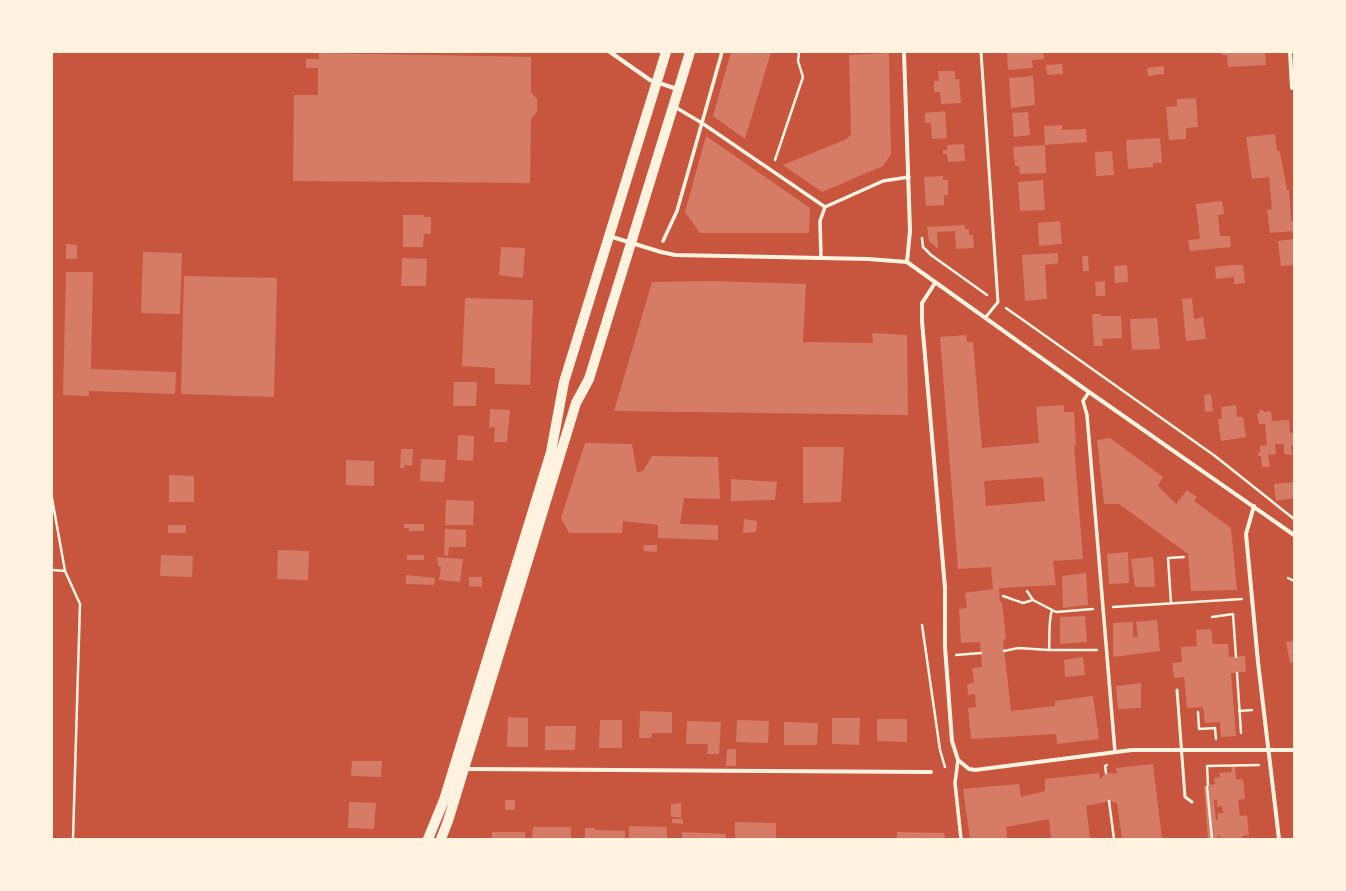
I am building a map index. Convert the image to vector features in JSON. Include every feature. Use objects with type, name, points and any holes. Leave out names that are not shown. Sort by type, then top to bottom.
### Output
[{"type":"main road","points":[[440,839],[552,452],[564,382],[666,52]]},
{"type":"main road","points":[[428,839],[460,767],[576,403],[589,379],[680,89],[690,52]]},
{"type":"street","points":[[610,52],[650,80],[680,89]]},
{"type":"street","points":[[664,240],[677,211],[722,52]]},
{"type":"street","points":[[904,52],[910,231],[907,262]]},
{"type":"street","points":[[1290,52],[1292,88]]},
{"type":"street","points":[[674,107],[702,123],[825,207]]},
{"type":"street","points":[[820,258],[820,221],[825,207],[883,181],[909,177]]},
{"type":"street","points":[[609,236],[675,255],[868,259],[907,262],[1089,392],[1294,535]]},
{"type":"street","points":[[935,283],[922,303],[922,321],[945,588],[946,656],[952,741],[958,760],[955,783],[961,839]]},
{"type":"street","points":[[1089,392],[1083,401],[1087,415],[1115,752]]},
{"type":"street","points":[[1254,506],[1246,534],[1267,749],[1279,839]]},
{"type":"street","points":[[958,760],[969,768],[975,770],[1132,750],[1294,750]]},
{"type":"street","points":[[460,767],[931,772]]},
{"type":"lane","points":[[981,52],[998,302],[986,318]]},
{"type":"lane","points":[[1178,690],[1185,797],[1192,802]]},
{"type":"path","points":[[772,170],[803,77],[798,61],[799,52]]},
{"type":"path","points":[[910,231],[921,230],[923,247],[931,255],[1215,456],[1294,519]]},
{"type":"path","points":[[52,498],[65,571],[80,604],[73,839]]},
{"type":"path","points":[[1171,603],[1168,558],[1184,557]]},
{"type":"path","points":[[52,570],[65,571]]},
{"type":"path","points":[[1288,578],[1294,581]]},
{"type":"path","points":[[1026,591],[1033,600],[1056,612],[1242,598]]},
{"type":"path","points":[[1003,596],[1023,602],[1033,600]]},
{"type":"path","points":[[1049,650],[1050,631],[1048,624],[1052,610]]},
{"type":"path","points":[[1212,617],[1233,614],[1236,657]]},
{"type":"path","points":[[922,625],[940,750],[946,769],[955,783]]},
{"type":"path","points":[[1004,651],[1018,648],[1049,650],[1106,649]]},
{"type":"path","points":[[946,656],[981,653]]},
{"type":"path","points":[[1237,673],[1241,733]]},
{"type":"path","points":[[1198,712],[1199,729],[1216,728],[1217,749]]},
{"type":"path","points":[[1212,839],[1207,786],[1207,766],[1270,764]]},
{"type":"path","points":[[1108,801],[1114,839]]},
{"type":"building","points":[[731,52],[771,52],[745,139],[713,116]]},
{"type":"building","points":[[1007,52],[1043,52],[1044,59],[1032,60],[1033,68],[1008,70]]},
{"type":"building","points":[[1221,52],[1265,52],[1266,65],[1228,67],[1227,55],[1222,55]]},
{"type":"building","points":[[319,53],[531,57],[531,92],[537,99],[537,112],[531,119],[530,183],[293,181],[294,95],[318,95],[318,68],[306,68],[306,59],[319,59]]},
{"type":"building","points":[[889,53],[891,154],[883,166],[822,192],[783,165],[847,139],[851,134],[849,55]]},
{"type":"building","points":[[1062,64],[1063,74],[1047,75],[1046,65]]},
{"type":"building","points":[[1164,66],[1164,74],[1148,76],[1147,68]]},
{"type":"building","points":[[938,71],[955,71],[955,79],[959,79],[961,103],[941,104],[940,92],[934,92],[934,81],[939,81]]},
{"type":"building","points":[[1033,76],[1035,105],[1011,108],[1009,78]]},
{"type":"building","points":[[1196,98],[1198,127],[1186,128],[1186,139],[1169,140],[1166,107],[1177,106],[1177,99]]},
{"type":"building","points":[[945,111],[947,138],[932,139],[931,123],[925,123],[925,113]]},
{"type":"building","points":[[1028,112],[1030,135],[1014,137],[1012,113]]},
{"type":"building","points":[[1062,125],[1062,130],[1086,129],[1087,142],[1045,145],[1044,126]]},
{"type":"building","points":[[1275,134],[1277,151],[1279,150],[1287,190],[1289,190],[1291,221],[1294,221],[1294,231],[1270,233],[1267,210],[1272,209],[1269,177],[1252,179],[1246,137]]},
{"type":"building","points":[[706,136],[810,208],[809,233],[700,233],[685,212]]},
{"type":"building","points":[[1160,138],[1162,163],[1153,163],[1153,167],[1128,169],[1126,140]]},
{"type":"building","points":[[964,144],[965,161],[948,162],[947,154],[943,154],[943,150],[947,150],[947,145]]},
{"type":"building","points":[[1045,145],[1046,173],[1020,174],[1019,166],[1015,166],[1013,147]]},
{"type":"building","points":[[1112,151],[1114,175],[1096,176],[1095,152]]},
{"type":"building","points":[[943,176],[943,180],[948,180],[948,195],[944,195],[944,205],[926,206],[924,177]]},
{"type":"building","points":[[1043,180],[1045,210],[1020,211],[1018,182]]},
{"type":"building","points":[[1222,201],[1224,214],[1218,215],[1220,236],[1230,236],[1231,247],[1190,251],[1188,240],[1200,239],[1196,204]]},
{"type":"building","points":[[403,215],[424,215],[424,217],[431,217],[431,234],[424,234],[423,247],[403,247]]},
{"type":"building","points":[[1060,221],[1062,244],[1039,246],[1038,223]]},
{"type":"building","points":[[965,225],[965,229],[969,229],[969,235],[973,235],[974,248],[956,249],[955,231],[937,232],[938,249],[929,241],[927,227]]},
{"type":"building","points":[[1294,239],[1294,265],[1281,266],[1278,241]]},
{"type":"building","points":[[66,244],[77,245],[77,259],[66,259]]},
{"type":"building","points":[[501,247],[525,248],[523,278],[499,275]]},
{"type":"building","points":[[143,252],[182,253],[180,314],[141,313]]},
{"type":"building","points":[[1058,253],[1058,263],[1045,265],[1047,299],[1025,301],[1022,255]]},
{"type":"building","points":[[1082,256],[1088,256],[1089,271],[1083,271]]},
{"type":"building","points":[[402,258],[427,259],[426,286],[401,286]]},
{"type":"building","points":[[1127,265],[1128,282],[1115,283],[1114,266]]},
{"type":"building","points":[[1243,265],[1245,283],[1234,284],[1234,277],[1216,279],[1215,267]]},
{"type":"building","points":[[66,272],[93,272],[91,369],[176,372],[175,394],[89,391],[89,396],[63,395]]},
{"type":"building","points":[[184,276],[277,278],[274,397],[181,394]]},
{"type":"building","points":[[713,281],[806,284],[803,342],[873,343],[872,333],[907,335],[908,415],[614,411],[652,282]]},
{"type":"building","points":[[1105,281],[1105,296],[1096,296],[1095,282]]},
{"type":"building","points":[[465,298],[533,300],[530,385],[495,384],[495,368],[462,366]]},
{"type":"building","points":[[1192,298],[1194,319],[1203,317],[1206,339],[1186,341],[1182,299]]},
{"type":"building","points":[[1092,314],[1101,314],[1101,316],[1121,316],[1122,338],[1102,339],[1103,346],[1094,346]]},
{"type":"building","points":[[1157,318],[1160,349],[1132,350],[1130,319]]},
{"type":"building","points":[[966,335],[967,342],[973,342],[982,448],[1039,443],[1036,407],[1064,405],[1064,412],[1074,412],[1076,445],[1074,445],[1083,559],[1053,561],[1056,585],[999,588],[1000,602],[1002,602],[1006,639],[1003,640],[1011,711],[1055,706],[1055,701],[1093,696],[1099,739],[1057,744],[1056,734],[971,739],[968,708],[976,707],[975,694],[968,695],[967,684],[974,683],[972,668],[982,667],[980,642],[961,643],[959,609],[967,608],[965,593],[993,589],[991,567],[958,569],[940,337]],"holes":[[[1043,477],[1045,501],[986,506],[984,481]]]},
{"type":"building","points":[[454,382],[477,382],[476,406],[453,406]]},
{"type":"building","points":[[1211,394],[1213,411],[1205,412],[1204,395]]},
{"type":"building","points":[[1236,405],[1237,417],[1243,417],[1246,437],[1221,441],[1218,419],[1222,419],[1221,407]]},
{"type":"building","points":[[490,409],[510,410],[507,442],[494,442],[495,427],[489,428]]},
{"type":"building","points":[[1259,410],[1263,410],[1264,412],[1271,411],[1272,421],[1289,420],[1290,433],[1294,433],[1294,446],[1291,446],[1292,455],[1284,454],[1284,444],[1275,444],[1276,454],[1268,455],[1270,467],[1262,467],[1261,456],[1258,456],[1258,453],[1260,453],[1260,446],[1267,445],[1265,424],[1259,424],[1257,414],[1260,413]]},
{"type":"building","points":[[458,435],[474,436],[473,461],[457,460]]},
{"type":"building","points":[[1110,438],[1163,477],[1158,486],[1176,504],[1187,490],[1197,497],[1194,501],[1231,528],[1237,590],[1191,591],[1188,554],[1119,504],[1104,504],[1097,440]]},
{"type":"building","points":[[585,443],[632,444],[637,472],[643,471],[652,456],[718,457],[720,499],[684,498],[680,524],[718,525],[718,540],[658,538],[658,525],[623,521],[622,533],[569,533],[561,518]]},
{"type":"building","points":[[803,447],[844,447],[841,502],[803,503]]},
{"type":"building","points":[[401,449],[413,449],[412,466],[405,465],[404,468],[400,468]]},
{"type":"building","points":[[421,459],[446,460],[444,482],[420,481]]},
{"type":"building","points":[[346,460],[374,461],[374,486],[346,485]]},
{"type":"building","points":[[169,475],[194,476],[194,502],[169,502]]},
{"type":"building","points":[[731,479],[777,482],[775,500],[731,501]]},
{"type":"building","points":[[1294,482],[1294,498],[1276,501],[1274,484]]},
{"type":"building","points":[[446,500],[474,501],[473,525],[445,525]]},
{"type":"building","points":[[744,519],[757,521],[756,532],[743,533]]},
{"type":"building","points":[[404,524],[424,524],[424,531],[409,531],[409,528],[404,528]]},
{"type":"building","points":[[168,525],[186,525],[186,533],[168,533]]},
{"type":"building","points":[[445,529],[466,530],[466,547],[449,547],[448,556],[444,555]]},
{"type":"building","points":[[644,545],[657,545],[657,552],[643,551]]},
{"type":"building","points":[[278,550],[309,551],[308,580],[277,579]]},
{"type":"building","points":[[1128,552],[1129,583],[1109,584],[1107,554]]},
{"type":"building","points":[[161,555],[193,556],[192,577],[160,576]]},
{"type":"building","points":[[407,555],[424,555],[424,560],[407,560]]},
{"type":"building","points":[[437,557],[463,559],[460,582],[439,580],[441,567],[438,566]]},
{"type":"building","points":[[1153,557],[1155,587],[1135,587],[1131,559]]},
{"type":"building","points":[[1086,573],[1088,605],[1063,608],[1062,576]]},
{"type":"building","points":[[406,575],[435,578],[434,585],[406,584]]},
{"type":"building","points":[[469,577],[482,577],[482,587],[469,586]]},
{"type":"building","points":[[1085,616],[1087,642],[1060,644],[1060,617]]},
{"type":"building","points":[[1157,620],[1160,651],[1113,657],[1113,623],[1133,622],[1133,637],[1138,637],[1136,622]]},
{"type":"building","points":[[1211,629],[1213,644],[1228,644],[1229,657],[1245,656],[1246,672],[1231,673],[1236,736],[1221,737],[1220,722],[1205,723],[1203,707],[1187,708],[1184,677],[1174,678],[1172,663],[1182,662],[1181,647],[1197,646],[1196,630]]},
{"type":"building","points":[[1294,641],[1294,662],[1290,663],[1286,642]]},
{"type":"building","points":[[1083,657],[1085,675],[1065,677],[1064,660]]},
{"type":"building","points":[[1141,683],[1141,708],[1118,709],[1116,686]]},
{"type":"building","points":[[640,711],[672,712],[672,733],[652,733],[651,738],[639,738]]},
{"type":"building","points":[[508,717],[528,718],[528,747],[507,747]]},
{"type":"building","points":[[832,718],[860,718],[859,745],[832,744]]},
{"type":"building","points":[[877,719],[907,719],[907,742],[877,741]]},
{"type":"building","points":[[600,720],[622,720],[622,748],[599,748]]},
{"type":"building","points":[[737,720],[769,721],[768,743],[736,742]]},
{"type":"building","points":[[687,721],[721,722],[719,754],[707,754],[708,744],[686,744]]},
{"type":"building","points":[[784,722],[818,723],[817,745],[784,745]]},
{"type":"building","points":[[545,726],[576,726],[575,750],[545,750]]},
{"type":"building","points":[[727,749],[736,749],[736,766],[726,766]]},
{"type":"building","points":[[352,761],[382,761],[381,777],[351,776]]},
{"type":"building","points":[[1153,764],[1162,839],[1122,839],[1117,803],[1109,801],[1086,806],[1090,839],[1051,839],[1049,819],[1006,827],[1007,839],[970,839],[963,789],[1019,784],[1021,797],[1045,791],[1045,779],[1099,773],[1100,779],[1106,773],[1117,774],[1116,768]]},
{"type":"building","points":[[1235,765],[1236,780],[1243,779],[1245,799],[1238,800],[1240,816],[1247,815],[1249,835],[1242,836],[1242,839],[1221,839],[1220,836],[1217,836],[1218,839],[1208,839],[1204,786],[1215,784],[1214,778],[1220,777],[1219,773],[1232,772],[1231,766]],"holes":[[[1214,800],[1217,800],[1217,807],[1222,806],[1223,813],[1218,813],[1218,820],[1216,820]]]},
{"type":"building","points":[[505,800],[515,800],[515,810],[505,810]]},
{"type":"building","points":[[349,802],[376,803],[374,829],[348,828]]},
{"type":"building","points":[[681,803],[681,817],[671,817],[671,804]]},
{"type":"building","points":[[672,819],[683,819],[683,824],[672,823]]},
{"type":"building","points":[[735,822],[776,823],[776,839],[735,839]]},
{"type":"building","points":[[629,826],[667,827],[667,839],[629,839]]},
{"type":"building","points":[[533,827],[571,827],[571,839],[532,839]]},
{"type":"building","points":[[585,828],[595,828],[595,830],[625,831],[625,839],[585,839]]},
{"type":"building","points":[[492,832],[525,832],[525,839],[492,839]]},
{"type":"building","points":[[682,832],[726,834],[726,839],[682,839]]},
{"type":"building","points":[[897,832],[944,833],[945,839],[897,839]]}]
